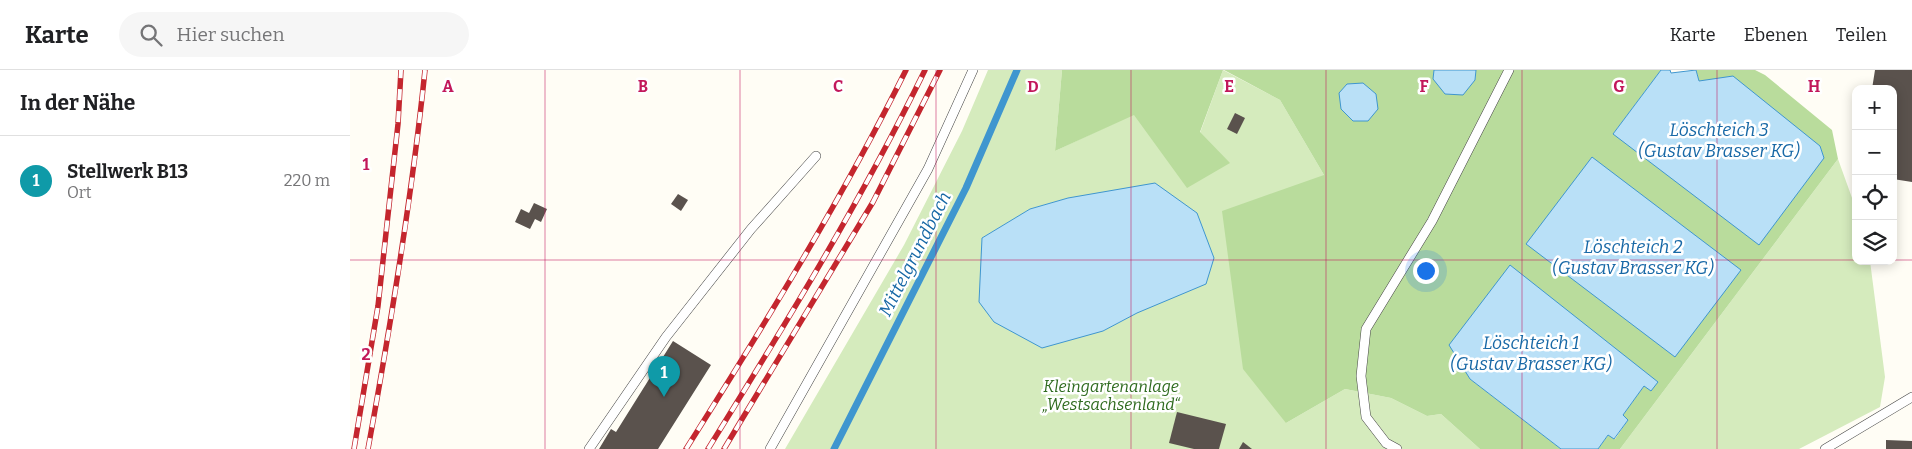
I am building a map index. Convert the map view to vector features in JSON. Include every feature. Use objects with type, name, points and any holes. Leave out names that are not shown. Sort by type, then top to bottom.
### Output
[{"type":"lane","points":[[770,449],[928,169],[973,70]]},
{"type":"lane","points":[[1398,449],[1386,443],[1366,417],[1361,376],[1366,329],[1432,221],[1509,70]]},
{"type":"lane","points":[[589,449],[672,330],[751,229],[816,156]]},
{"type":"lane","points":[[1825,449],[1912,397]]},
{"type":"green space","name":"Kleingartenanlage „Westsachsenland“","points":[[988,70],[1062,70],[1055,151],[1134,114],[1200,133],[1223,70],[1280,100],[1324,175],[1286,423],[1345,389],[1391,398],[1427,416],[1441,414],[1480,449],[785,449],[904,245],[962,131]],"holes":[[[1068,198],[1137,313],[1103,331],[982,238],[1030,209]]]},
{"type":"green space","points":[[1062,70],[1223,70],[1200,132],[1230,163],[1187,188],[1134,115],[1055,151]]},
{"type":"green space","points":[[1224,70],[1434,70],[1434,79],[1475,80],[1476,70],[1661,70],[1613,134],[1699,81],[1696,70],[1755,70],[1765,75],[1832,130],[1838,159],[1620,449],[1598,449],[1609,434],[1615,439],[1628,420],[1623,415],[1644,386],[1658,381],[1470,379],[1561,449],[1480,449],[1441,414],[1427,416],[1391,398],[1345,389],[1286,423],[1243,369],[1222,211],[1324,175],[1280,100]]},
{"type":"green space","points":[[1838,159],[1852,198],[1852,265],[1871,265],[1885,377],[1880,407],[1799,449],[1620,449]]},
{"type":"water","points":[[1434,70],[1476,70],[1475,80],[1463,95],[1445,94],[1433,79]]},
{"type":"water","name":"Löschteich 3 (Gustav Brasser KG)","points":[[1661,70],[1670,70],[1671,73],[1696,70],[1699,81],[1733,76],[1820,146],[1824,158],[1759,245],[1613,134]]},
{"type":"water","points":[[1363,83],[1376,94],[1378,109],[1368,121],[1353,121],[1341,109],[1339,93],[1347,84]]},
{"type":"water","name":"Löschteich 2 (Gustav Brasser KG)","points":[[1592,157],[1741,270],[1675,357],[1526,244]]},
{"type":"water","points":[[1155,183],[1197,213],[1214,258],[1206,284],[1137,313],[1103,331],[1042,348],[994,322],[979,302],[982,238],[1030,209],[1068,198]]},
{"type":"water","name":"Löschteich 1 (Gustav Brasser KG)","points":[[1510,265],[1658,382],[1651,391],[1644,386],[1623,415],[1628,420],[1614,439],[1608,435],[1598,449],[1561,449],[1470,379],[1449,345]]},
{"type":"building","points":[[1875,70],[1912,70],[1912,182],[1897,180],[1897,85],[1873,85]]},
{"type":"building","points":[[1235,113],[1245,118],[1237,134],[1227,129]]},
{"type":"building","points":[[678,194],[688,200],[681,211],[671,204]]},
{"type":"building","points":[[534,203],[547,209],[541,222],[535,219],[530,229],[515,222],[521,209],[529,213]]},
{"type":"building","points":[[673,341],[711,365],[658,449],[599,449],[611,429],[616,432]]},
{"type":"building","points":[[1177,412],[1226,424],[1219,449],[1194,449],[1169,443]]},
{"type":"building","points":[[1886,440],[1912,441],[1912,449],[1886,449]]},
{"type":"building","points":[[1243,442],[1252,449],[1239,449]]},
{"type":"waterway","name":"Mittelgrundbach","points":[[834,449],[966,188],[1017,70]]},
{"type":"railway","points":[[354,449],[378,306],[398,124],[401,70]]},
{"type":"railway","points":[[368,449],[400,260],[425,70]]},
{"type":"railway","points":[[686,449],[773,309],[828,215],[906,70]]},
{"type":"railway","points":[[708,449],[849,215],[925,70]]},
{"type":"railway","points":[[724,449],[873,202],[940,70]]},
{"type":"place","name":"Stellwerk B13","points":[[664,397]]}]
